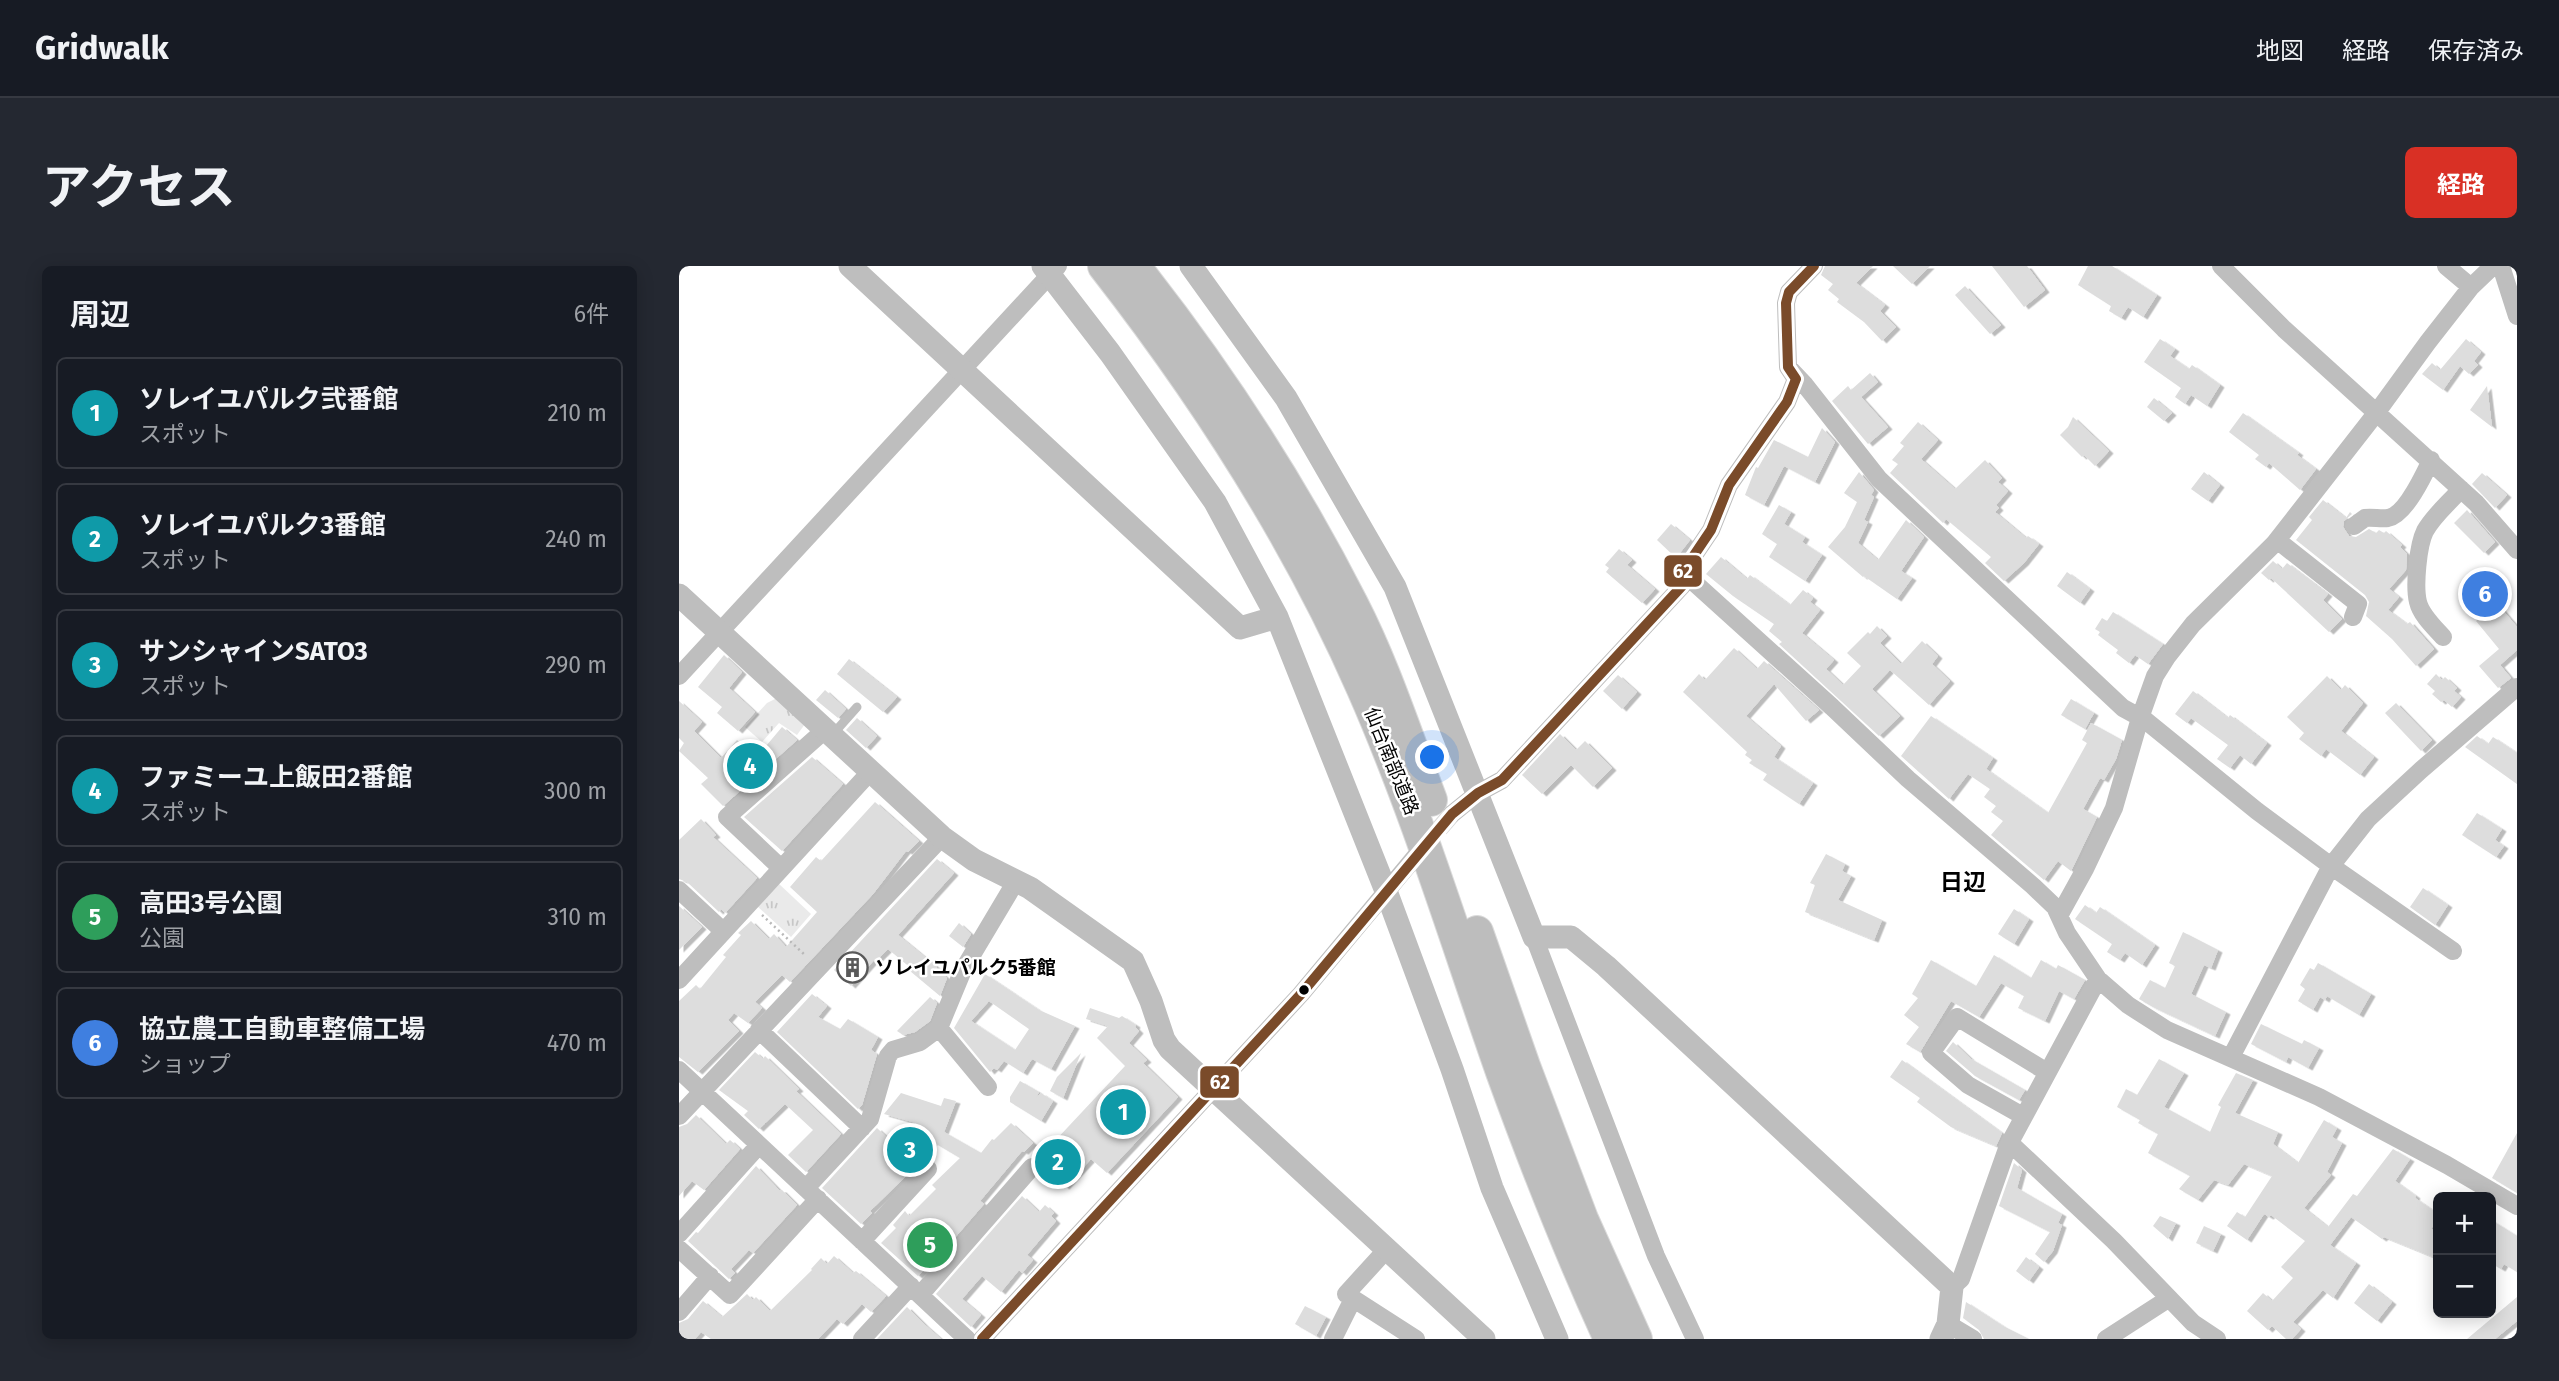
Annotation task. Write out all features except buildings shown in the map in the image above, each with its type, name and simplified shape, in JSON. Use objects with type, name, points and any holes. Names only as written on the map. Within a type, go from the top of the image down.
[{"type":"highway","name":"仙台南部道路","points":[[1104,266],[1160,337],[1256,482],[1297,551],[1358,678],[1418,825],[1503,1073],[1542,1177],[1610,1339]]},
{"type":"highway","name":"仙台南部道路","points":[[1134,266],[1218,378],[1314,534],[1353,606],[1386,681],[1432,804],[1524,1066],[1582,1219],[1636,1339]]},
{"type":"street","points":[[850,266],[1240,628],[1277,617]]},
{"type":"street","points":[[1191,266],[1286,398],[1395,587],[1478,793],[1656,1256],[1695,1339]]},
{"type":"street","points":[[1814,266],[1790,292],[1786,303],[1788,367],[1796,379],[1787,402],[1729,485],[1711,530],[1682,573],[1908,779],[2055,907],[2098,979],[2128,1005],[2167,1030],[2330,1103],[2517,1206]]},
{"type":"street","points":[[2221,266],[2284,329],[2431,460],[2517,550]]},
{"type":"street","points":[[2446,266],[2471,287]]},
{"type":"street","points":[[2059,916],[2114,808],[2140,718],[2155,676],[2167,657],[2193,624],[2277,540],[2471,287],[2493,267],[2517,316]]},
{"type":"street","points":[[679,676],[962,369],[1050,269],[1215,502],[1277,617],[1386,891],[1452,1069],[1492,1188],[1557,1339]]},
{"type":"street","points":[[1788,367],[1879,480],[2123,708],[2140,718],[2331,866],[2452,951]]},
{"type":"street","points":[[2354,527],[2365,518],[2387,518],[2397,514],[2416,489],[2431,460]]},
{"type":"street","points":[[2443,637],[2418,603],[2416,585],[2424,533],[2433,519],[2461,489]]},
{"type":"street","points":[[2397,514],[2424,533]]},
{"type":"street","points":[[2277,540],[2358,604],[2353,617]]},
{"type":"street","points":[[1452,814],[1478,793],[1502,780],[1668,603],[1687,576]]},
{"type":"street","points":[[679,595],[941,837],[974,860],[1016,881],[1133,961],[1170,1049],[1484,1339]]},
{"type":"street","points":[[2231,1057],[2331,866],[2368,819],[2517,687]]},
{"type":"street","points":[[781,868],[727,817],[829,732]]},
{"type":"street","points":[[679,980],[871,771]]},
{"type":"street","points":[[679,1116],[941,837]]},
{"type":"street","points":[[982,1339],[1301,994],[1415,857]]},
{"type":"street","points":[[679,1249],[730,1295],[870,1119],[888,1056],[893,1050],[920,1042],[939,1028],[963,970],[1016,881]]},
{"type":"street","points":[[679,890],[723,931]]},
{"type":"street","points":[[1534,937],[1571,937],[1606,966],[1952,1287]]},
{"type":"street","points":[[1973,1339],[1945,1332],[1952,1287],[1961,1279],[2010,1143],[2098,979]]},
{"type":"street","points":[[2024,1116],[1968,1086],[1931,1053],[1957,1017],[2047,1072]]},
{"type":"street","points":[[939,1028],[988,1087]]},
{"type":"street","points":[[759,1030],[862,1128]]},
{"type":"street","points":[[679,1070],[967,1339]]},
{"type":"street","points":[[2010,1143],[2114,1241],[2193,1323],[2217,1339]]},
{"type":"street","points":[[679,1234],[759,1145]]},
{"type":"street","points":[[862,1339],[915,1291],[1032,1167]]},
{"type":"street","points":[[862,1241],[928,1169]]},
{"type":"street","points":[[1387,1249],[1346,1294],[1416,1339]]},
{"type":"street","points":[[679,1312],[710,1276]]},
{"type":"street","points":[[1333,1339],[1353,1299]]},
{"type":"street","points":[[2106,1339],[2168,1299]]},
{"type":"lane","points":[[829,732],[857,707]]},
{"type":"path","points":[[749,904],[818,968]]},
{"type":"green space","points":[[777,698],[805,724],[797,735],[779,723],[762,742],[745,727],[767,703]]},
{"type":"green space","points":[[777,882],[811,914],[791,937],[757,906]]},
{"type":"green space","points":[[927,1227],[947,1247],[934,1261],[913,1243]]},
{"type":"tunnel","points":[[1422,849],[1452,814]]},
{"type":"transit line","name":"62","points":[[982,1339],[1301,994],[1452,814],[1478,793],[1502,780],[1682,586],[1687,576],[1682,573],[1711,530],[1729,485],[1787,402],[1796,379],[1788,367],[1786,303],[1789,292],[1814,266]]},
{"type":"place","name":"協立農工自動車整備工場","points":[[2485,594]]},
{"type":"place","name":"ファミーユ上飯田2番館","points":[[750,766]]},
{"type":"place","name":"ソレイユパルク5番館","points":[[852,967]]},
{"type":"place","name":"ソレイユパルク弐番館","points":[[1123,1112]]},
{"type":"place","name":"サンシャインSATO3","points":[[910,1150]]},
{"type":"place","name":"ソレイユパルク3番館","points":[[1058,1162]]},
{"type":"place","name":"高田3号公園","points":[[930,1245]]},
{"type":"district","name":"日辺","points":[[1963,882]]}]
